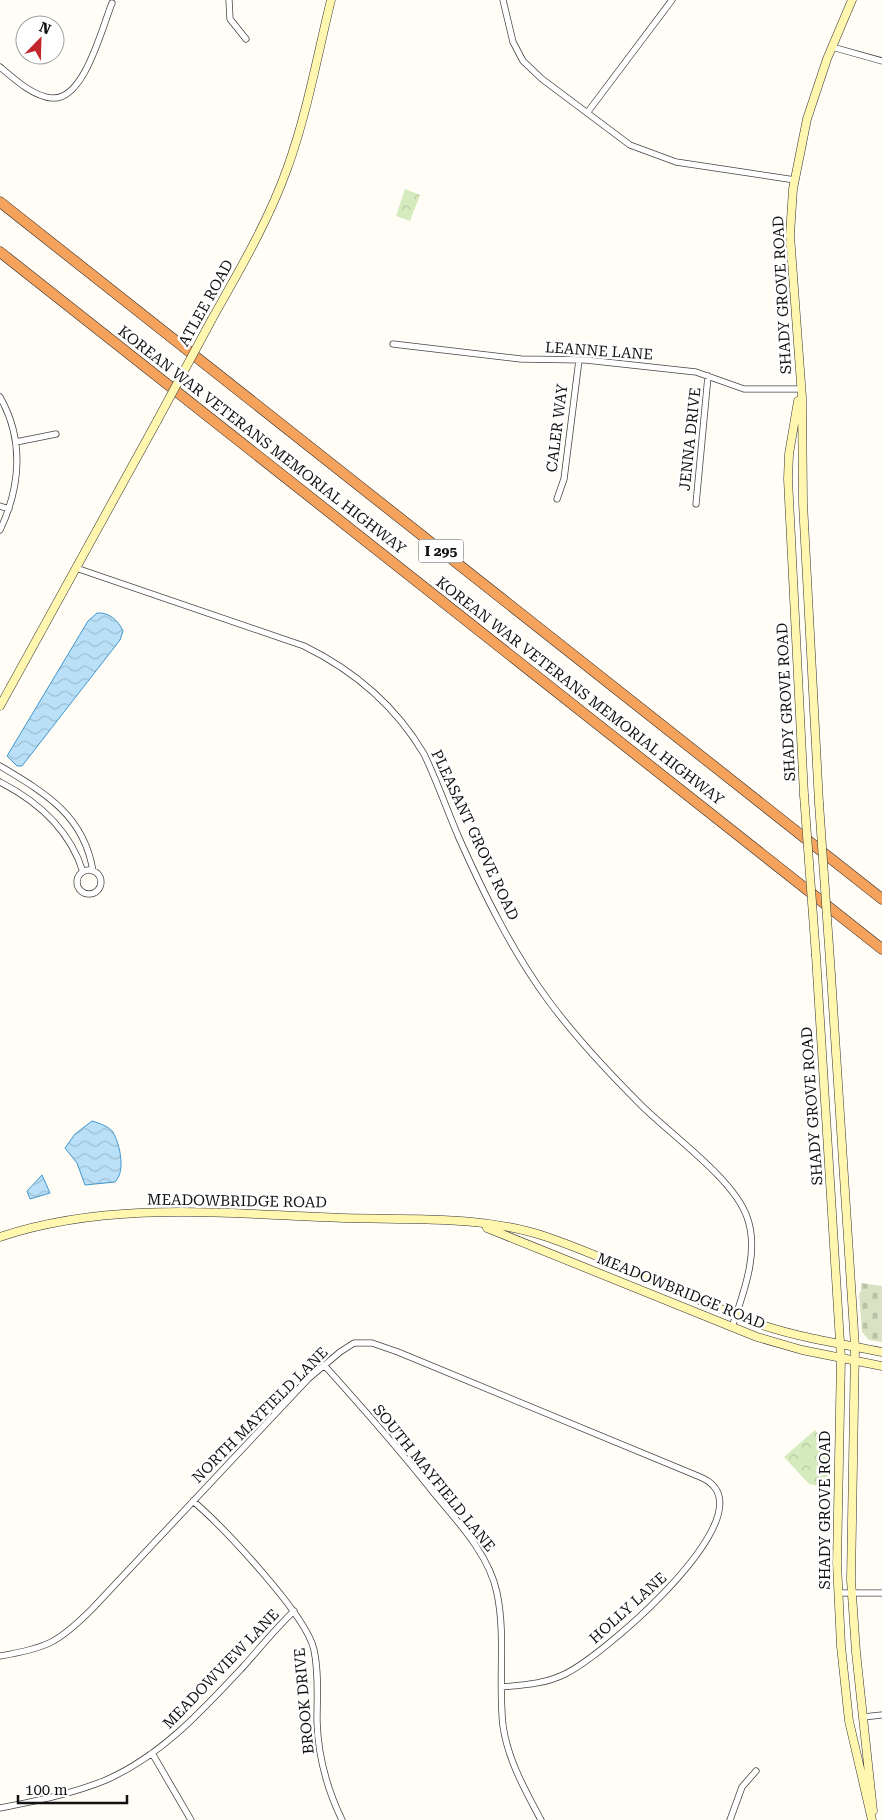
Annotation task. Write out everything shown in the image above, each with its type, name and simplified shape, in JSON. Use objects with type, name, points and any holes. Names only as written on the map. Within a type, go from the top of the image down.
[{"type":"highway","name":"KOREAN WAR VETERANS MEMORIAL HIGHWAY","points":[[0,202],[882,899]]},
{"type":"highway","name":"KOREAN WAR VETERANS MEMORIAL HIGHWAY","points":[[0,252],[882,949]]},
{"type":"main road","name":"ATLEE ROAD","points":[[0,706],[265,222],[287,169],[304,114],[332,0]]},
{"type":"main road","name":"SHADY GROVE ROAD","points":[[852,0],[832,47],[807,119],[795,180],[790,235],[804,448],[803,502],[819,803],[855,1347],[852,1593],[873,1820]]},
{"type":"main road","name":"SHADY GROVE ROAD","points":[[800,389],[789,454],[788,479],[804,795],[841,1358],[838,1593],[842,1665],[849,1721],[873,1820]]},
{"type":"main road","points":[[797,660],[812,660]]},
{"type":"main road","name":"MEADOWBRIDGE ROAD","points":[[0,1237],[65,1220],[127,1213],[431,1220],[476,1224],[546,1237],[736,1315],[792,1334],[882,1352]]},
{"type":"main road","name":"MEADOWBRIDGE ROAD","points":[[476,1224],[776,1343],[882,1366]]},
{"type":"street","points":[[229,0],[230,19],[246,39]]},
{"type":"street","points":[[503,0],[513,42],[523,61],[542,79],[630,145],[659,157],[686,164],[795,180]]},
{"type":"street","points":[[587,114],[672,0]]},
{"type":"street","points":[[0,67],[43,97],[56,98],[68,94],[84,73],[112,4]]},
{"type":"street","points":[[832,47],[882,61]]},
{"type":"street","name":"LEANNE LANE","points":[[393,344],[521,359],[579,360],[696,372],[744,390],[800,389]]},
{"type":"street","name":"CALER WAY","points":[[557,499],[564,479],[579,360]]},
{"type":"street","name":"JENNA DRIVE","points":[[696,504],[708,376]]},
{"type":"street","points":[[0,397],[10,418],[16,442],[17,476],[10,509],[0,530]]},
{"type":"street","points":[[16,442],[56,434]]},
{"type":"street","points":[[0,506],[10,509]]},
{"type":"street","name":"PLEASANT GROVE ROAD","points":[[76,568],[304,646],[348,670],[389,706],[424,754],[477,877],[514,946],[548,1000],[597,1060],[642,1106],[731,1190],[743,1208],[751,1229],[752,1252],[732,1327]]},
{"type":"street","points":[[0,766],[39,789],[64,810],[79,830],[90,851],[93,871]]},
{"type":"street","points":[[0,782],[35,804],[59,826],[72,844],[83,872]]},
{"type":"street","points":[[93,871],[100,876],[101,884],[98,891],[91,894],[83,892],[78,886],[78,879],[83,872],[93,871]]},
{"type":"street","name":"NORTH MAYFIELD LANE","points":[[0,1656],[42,1648],[63,1636],[92,1609],[324,1365],[348,1346],[360,1342],[372,1343],[684,1470],[708,1481],[718,1491]]},
{"type":"street","name":"SOUTH MAYFIELD LANE","points":[[324,1365],[402,1454],[454,1518],[488,1566],[497,1593],[499,1607],[503,1726],[511,1760],[541,1820]]},
{"type":"street","name":"HOLLY LANE","points":[[502,1687],[544,1682],[566,1674],[592,1656],[663,1594],[683,1574],[706,1543],[717,1516],[720,1500],[718,1491]]},
{"type":"street","name":"BROOK DRIVE","points":[[193,1501],[223,1529],[305,1626],[314,1646],[320,1749],[328,1786],[342,1820]]},
{"type":"street","points":[[838,1593],[882,1593]]},
{"type":"street","name":"MEADOWVIEW LANE","points":[[0,1808],[51,1798],[94,1785],[129,1768],[152,1753],[192,1720],[294,1611]]},
{"type":"street","points":[[863,1716],[882,1715]]},
{"type":"street","points":[[152,1753],[191,1820]]},
{"type":"street","points":[[730,1820],[742,1788],[756,1771]]},
{"type":"green space","points":[[405,189],[420,195],[410,221],[396,216]]},
{"type":"green space","points":[[861,1283],[882,1286],[882,1342],[869,1340],[862,1332],[859,1293],[861,1292]]},
{"type":"green space","points":[[815,1430],[831,1451],[828,1488],[809,1484],[784,1457]]},
{"type":"water","points":[[97,613],[109,615],[119,623],[123,631],[120,640],[22,766],[17,766],[7,756],[88,621]]},
{"type":"water","points":[[92,1121],[109,1128],[116,1137],[121,1165],[115,1182],[85,1185],[77,1163],[65,1148],[75,1134]]},
{"type":"water","points":[[42,1175],[50,1193],[30,1199],[27,1191]]}]
